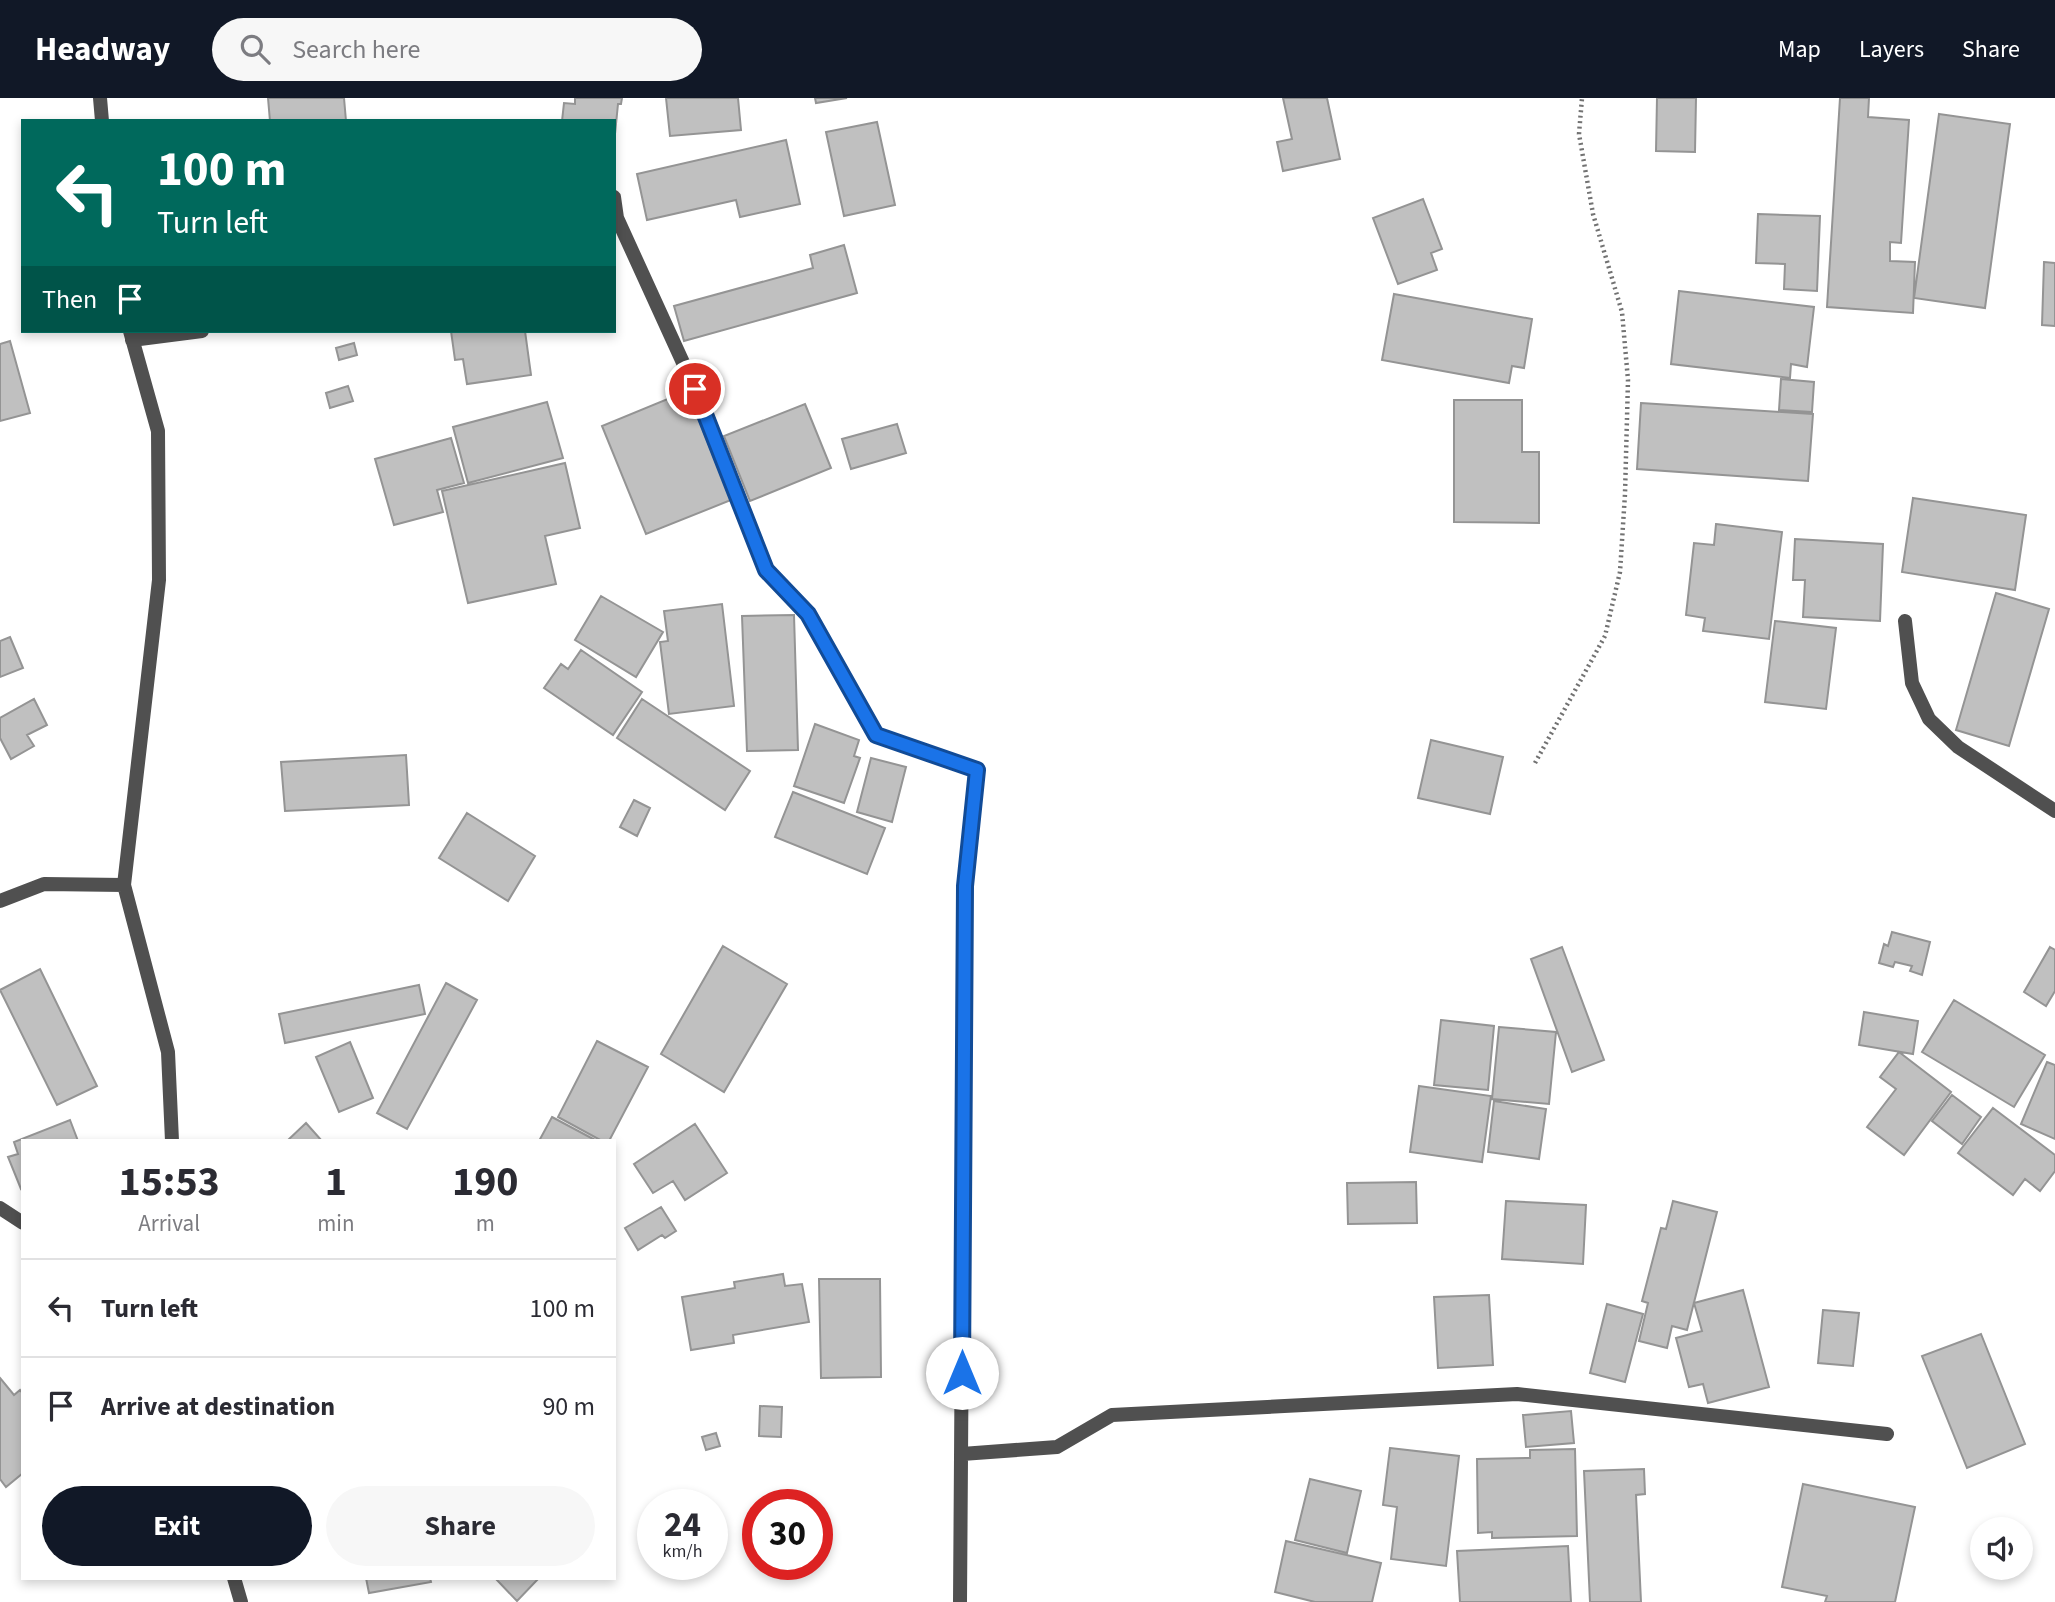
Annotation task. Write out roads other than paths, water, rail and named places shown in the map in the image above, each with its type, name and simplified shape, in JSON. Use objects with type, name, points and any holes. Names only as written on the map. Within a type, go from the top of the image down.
[{"type":"street","points":[[100,98],[102,119]]},
{"type":"street","points":[[616,211],[706,413],[766,570],[808,614],[876,735],[977,770],[965,886],[960,1602]]},
{"type":"street","points":[[166,333],[131,335],[158,430],[159,580],[124,885],[167,1052],[172,1139]]},
{"type":"street","points":[[1905,621],[1912,683],[1929,719],[1958,747],[2055,811]]},
{"type":"street","points":[[0,901],[44,884],[124,885]]},
{"type":"street","points":[[0,1208],[21,1222]]},
{"type":"street","points":[[962,1454],[1057,1447],[1112,1415],[1517,1394],[1887,1434]]},
{"type":"street","points":[[235,1580],[242,1602]]}]
